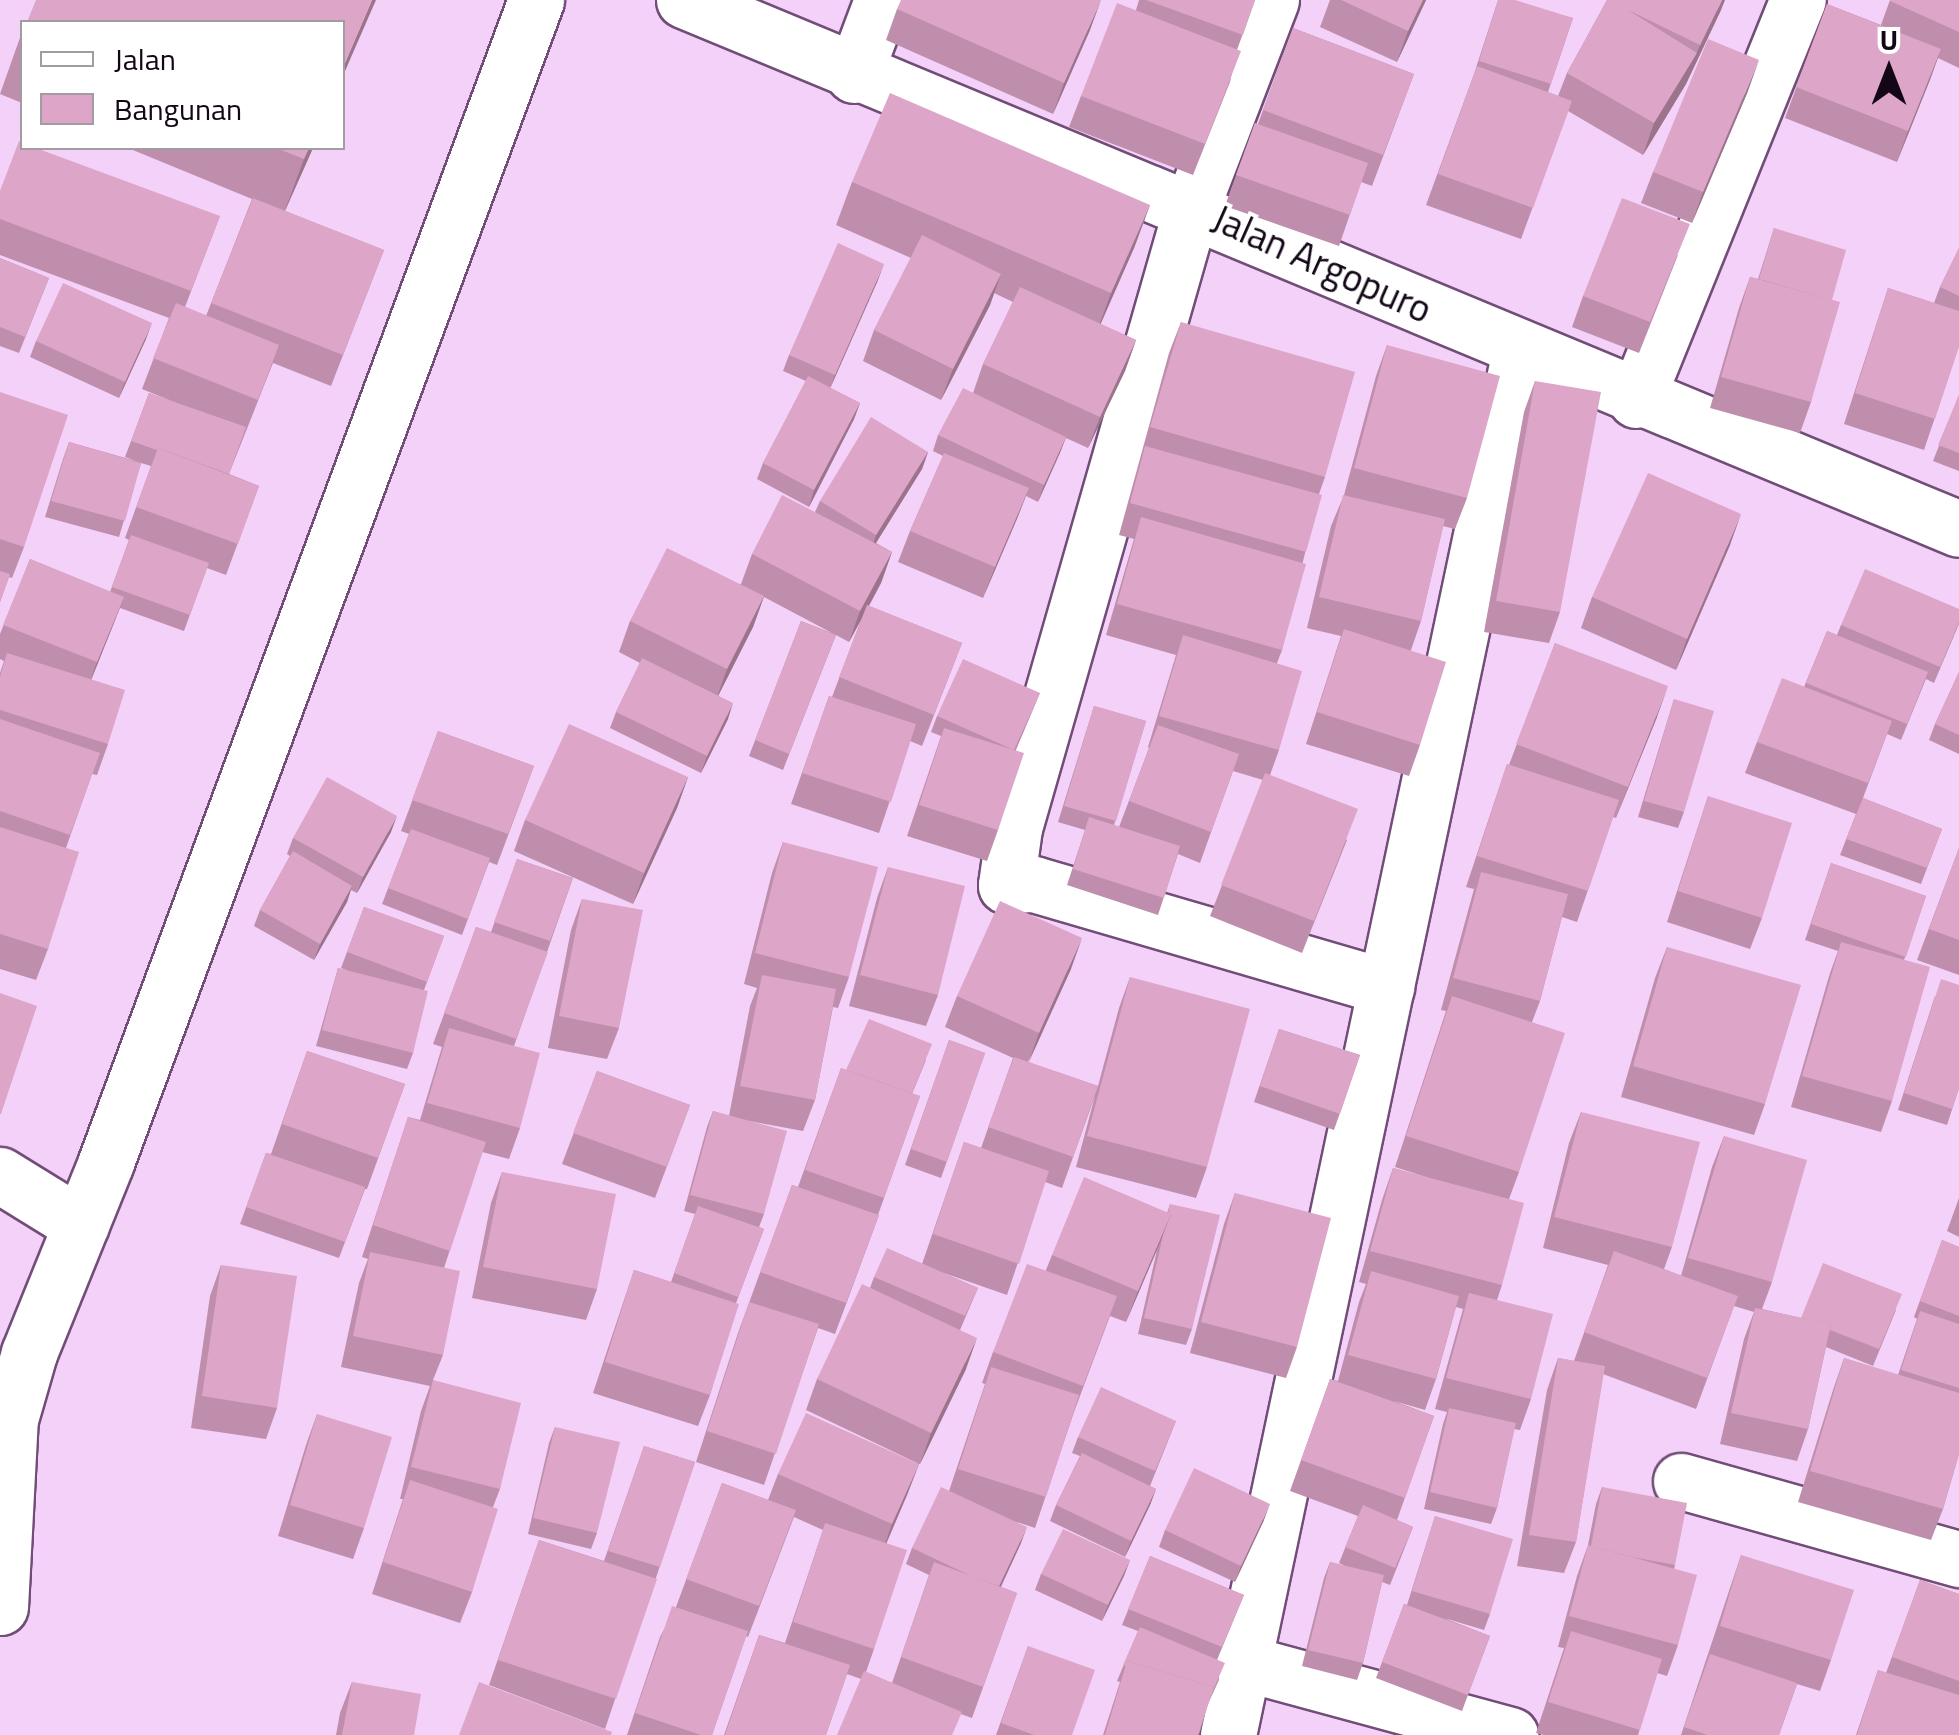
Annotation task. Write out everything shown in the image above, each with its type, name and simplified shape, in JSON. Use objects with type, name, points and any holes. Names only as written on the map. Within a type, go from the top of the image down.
[{"type":"street","points":[[0,1607],[10,1419],[536,0]]},
{"type":"street","name":"Jalan Argopuro","points":[[684,0],[854,75],[1192,206],[1520,351],[1959,530]]},
{"type":"street","points":[[854,75],[882,0]]},
{"type":"street","points":[[1271,0],[1192,206],[1014,828],[1006,886],[1034,884],[1386,987]]},
{"type":"street","points":[[1636,400],[1798,0]]},
{"type":"street","points":[[1228,1735],[1520,351]]},
{"type":"street","points":[[0,1175],[81,1225]]},
{"type":"street","points":[[1681,1481],[1959,1558]]},
{"type":"street","points":[[1245,1663],[1510,1735]]},
{"type":"building","points":[[36,0],[372,0],[345,63],[345,20],[28,20]]},
{"type":"building","points":[[901,0],[1101,0],[1064,83],[897,9]]},
{"type":"building","points":[[1146,0],[1255,0],[1243,35]]},
{"type":"building","points":[[1341,0],[1423,0],[1408,31]]},
{"type":"building","points":[[1498,0],[1515,0],[1573,18],[1551,84],[1479,61]]},
{"type":"building","points":[[1607,0],[1722,0],[1700,45],[1628,10],[1697,53],[1654,123],[1567,73]]},
{"type":"building","points":[[1959,0],[1959,32],[1890,1]]},
{"type":"building","points":[[1117,3],[1241,51],[1205,144],[1081,96]]},
{"type":"building","points":[[1827,4],[1941,49],[1908,131],[1796,87]]},
{"type":"building","points":[[1293,28],[1414,74],[1383,155],[1263,110]]},
{"type":"building","points":[[1708,39],[1759,60],[1703,192],[1653,172]]},
{"type":"building","points":[[1477,66],[1572,101],[1533,208],[1438,174]]},
{"type":"building","points":[[890,93],[1150,205],[1111,293],[852,182]]},
{"type":"building","points":[[1255,123],[1368,163],[1350,215],[1236,175]]},
{"type":"building","points":[[19,141],[20,150],[41,150],[220,216],[191,291],[0,219],[0,191]]},
{"type":"building","points":[[281,150],[308,150],[304,159]]},
{"type":"building","points":[[253,198],[384,250],[343,355],[211,303]]},
{"type":"building","points":[[1622,198],[1690,224],[1650,322],[1583,296]]},
{"type":"building","points":[[1774,228],[1846,250],[1832,300],[1759,279]]},
{"type":"building","points":[[922,235],[1001,274],[953,369],[874,330]]},
{"type":"building","points":[[838,243],[884,264],[835,375],[789,355]]},
{"type":"building","points":[[1959,248],[1959,296],[1940,287]]},
{"type":"building","points":[[0,258],[49,278],[25,337],[0,327]]},
{"type":"building","points":[[1750,277],[1840,302],[1811,402],[1721,377]]},
{"type":"building","points":[[63,283],[152,323],[125,382],[36,341]]},
{"type":"building","points":[[1020,287],[1136,340],[1100,417],[983,364]]},
{"type":"building","points":[[1888,288],[1959,311],[1959,346],[1935,419],[1855,393]]},
{"type":"building","points":[[176,303],[279,345],[258,400],[153,358]]},
{"type":"building","points":[[1181,322],[1355,372],[1325,477],[1150,427]]},
{"type":"building","points":[[1387,345],[1500,376],[1467,498],[1354,468]]},
{"type":"building","points":[[808,376],[860,403],[814,490],[763,463]]},
{"type":"building","points":[[1535,381],[1601,392],[1560,612],[1496,601]]},
{"type":"building","points":[[963,388],[1066,437],[1044,485],[938,435]]},
{"type":"building","points":[[0,392],[68,415],[24,547],[0,539]]},
{"type":"building","points":[[149,393],[246,427],[229,474],[131,441]]},
{"type":"building","points":[[1959,395],[1959,453],[1938,445]]},
{"type":"building","points":[[871,417],[928,452],[876,535],[820,501]]},
{"type":"building","points":[[69,442],[141,463],[125,521],[51,501]]},
{"type":"building","points":[[1145,446],[1322,495],[1306,552],[1130,503]]},
{"type":"building","points":[[158,448],[259,486],[238,544],[136,507]]},
{"type":"building","points":[[944,453],[1029,488],[995,567],[910,531]]},
{"type":"building","points":[[1648,473],[1741,514],[1687,639],[1592,597]]},
{"type":"building","points":[[782,495],[892,552],[860,611],[752,554]]},
{"type":"building","points":[[1343,495],[1445,519],[1421,621],[1319,597]]},
{"type":"building","points":[[1141,517],[1306,564],[1282,650],[1117,604]]},
{"type":"building","points":[[131,535],[209,563],[190,615],[112,587]]},
{"type":"building","points":[[667,548],[764,596],[727,669],[630,621]]},
{"type":"building","points":[[30,559],[124,597],[97,662],[3,625]]},
{"type":"building","points":[[1865,569],[1959,609],[1959,622],[1940,667],[1841,625]]},
{"type":"building","points":[[0,571],[10,574],[0,602]]},
{"type":"building","points":[[867,605],[962,643],[934,715],[839,677]]},
{"type":"building","points":[[801,621],[836,635],[789,754],[755,740]]},
{"type":"building","points":[[1344,629],[1446,662],[1420,745],[1317,712]]},
{"type":"building","points":[[1827,631],[1928,672],[1907,724],[1806,683]]},
{"type":"building","points":[[1183,635],[1302,671],[1279,750],[1159,716]]},
{"type":"building","points":[[1555,643],[1668,686],[1628,787],[1516,744]]},
{"type":"building","points":[[7,653],[125,690],[108,744],[0,710],[0,677]]},
{"type":"building","points":[[642,658],[733,703],[707,756],[616,712]]},
{"type":"building","points":[[963,659],[1040,693],[1014,750],[937,716]]},
{"type":"building","points":[[1959,672],[1959,735],[1935,724]]},
{"type":"building","points":[[1782,678],[1892,721],[1868,783],[1757,742]]},
{"type":"building","points":[[829,696],[916,724],[891,802],[802,773]]},
{"type":"building","points":[[1674,699],[1714,711],[1684,812],[1644,801]]},
{"type":"building","points":[[1094,706],[1146,721],[1116,821],[1064,806]]},
{"type":"building","points":[[0,719],[100,753],[70,835],[0,811]]},
{"type":"building","points":[[569,724],[688,777],[644,873],[525,820]]},
{"type":"building","points":[[1158,725],[1239,754],[1211,832],[1129,801]]},
{"type":"building","points":[[944,728],[1024,753],[998,830],[919,805]]},
{"type":"building","points":[[438,731],[534,766],[508,834],[412,800]]},
{"type":"building","points":[[1507,764],[1619,800],[1588,891],[1477,856]]},
{"type":"building","points":[[1265,773],[1358,809],[1314,921],[1221,885]]},
{"type":"building","points":[[327,777],[397,816],[363,877],[293,838]]},
{"type":"building","points":[[1708,796],[1792,823],[1762,918],[1678,891]]},
{"type":"building","points":[[1863,798],[1942,829],[1927,868],[1846,839]]},
{"type":"building","points":[[1089,817],[1180,846],[1164,898],[1073,869]]},
{"type":"building","points":[[0,827],[79,852],[48,949],[0,934]]},
{"type":"building","points":[[411,829],[490,858],[468,919],[388,888]]},
{"type":"building","points":[[783,842],[878,867],[849,977],[755,953]]},
{"type":"building","points":[[1959,848],[1959,940],[1929,929]]},
{"type":"building","points":[[293,851],[352,886],[320,944],[260,910]]},
{"type":"building","points":[[517,859],[573,878],[550,941],[494,922]]},
{"type":"building","points":[[1831,863],[1926,896],[1906,957],[1811,924]]},
{"type":"building","points":[[888,867],[965,886],[938,995],[860,975]]},
{"type":"building","points":[[1481,872],[1568,894],[1540,1001],[1453,978]]},
{"type":"building","points":[[582,899],[643,910],[619,1028],[559,1016]]},
{"type":"building","points":[[1000,901],[1082,938],[1039,1033],[957,996]]},
{"type":"building","points":[[364,907],[444,936],[427,982],[347,952]]},
{"type":"building","points":[[476,927],[548,952],[516,1039],[444,1013]]},
{"type":"building","points":[[1841,942],[1930,967],[1892,1101],[1802,1076]]},
{"type":"building","points":[[1667,947],[1801,985],[1765,1104],[1633,1066]]},
{"type":"building","points":[[338,968],[428,991],[413,1053],[322,1030]]},
{"type":"building","points":[[762,975],[836,989],[815,1100],[740,1086]]},
{"type":"building","points":[[1130,977],[1250,1009],[1207,1167],[1087,1136]]},
{"type":"building","points":[[1941,979],[1959,985],[1959,1088],[1952,1109],[1904,1093]]},
{"type":"building","points":[[0,993],[37,1006],[1,1114],[0,1114]]},
{"type":"building","points":[[1452,996],[1565,1033],[1519,1172],[1406,1136]]},
{"type":"building","points":[[869,1019],[932,1044],[912,1093],[846,1070]]},
{"type":"building","points":[[449,1028],[540,1053],[520,1128],[427,1103]]},
{"type":"building","points":[[1279,1029],[1360,1055],[1340,1114],[1260,1086]]},
{"type":"building","points":[[949,1040],[985,1053],[947,1162],[911,1149]]},
{"type":"building","points":[[307,1051],[405,1084],[378,1158],[282,1124]]},
{"type":"building","points":[[1014,1057],[1098,1086],[1073,1157],[988,1127]]},
{"type":"building","points":[[841,1068],[920,1096],[884,1198],[805,1170]]},
{"type":"building","points":[[597,1071],[690,1105],[667,1167],[573,1133]]},
{"type":"building","points":[[713,1111],[787,1131],[764,1214],[690,1195]]},
{"type":"building","points":[[1581,1112],[1700,1142],[1672,1247],[1554,1217]]},
{"type":"building","points":[[408,1117],[486,1142],[450,1251],[373,1225]]},
{"type":"building","points":[[1724,1136],[1807,1160],[1772,1282],[1688,1258]]},
{"type":"building","points":[[964,1142],[1049,1171],[1019,1264],[933,1234]]},
{"type":"building","points":[[266,1153],[365,1187],[345,1242],[246,1207]]},
{"type":"building","points":[[1393,1168],[1524,1203],[1502,1285],[1370,1251]]},
{"type":"building","points":[[502,1172],[616,1194],[597,1289],[483,1267]]},
{"type":"building","points":[[1084,1177],[1171,1214],[1138,1291],[1052,1255]]},
{"type":"building","points":[[792,1185],[879,1215],[846,1303],[760,1272]]},
{"type":"building","points":[[1235,1193],[1331,1218],[1297,1347],[1201,1322]]},
{"type":"building","points":[[1170,1204],[1220,1215],[1192,1329],[1144,1318],[1171,1214]]},
{"type":"building","points":[[698,1206],[764,1229],[738,1297],[674,1273]]},
{"type":"building","points":[[1942,1240],[1959,1247],[1959,1316],[1920,1301]]},
{"type":"building","points":[[887,1248],[978,1288],[965,1316],[874,1277]]},
{"type":"building","points":[[1614,1251],[1738,1296],[1707,1378],[1584,1332]]},
{"type":"building","points":[[370,1252],[460,1271],[443,1355],[353,1336]]},
{"type":"building","points":[[1823,1263],[1902,1294],[1879,1349],[1830,1330],[1831,1324],[1801,1318]]},
{"type":"building","points":[[1027,1264],[1117,1296],[1083,1386],[993,1352]]},
{"type":"building","points":[[221,1265],[297,1276],[277,1408],[202,1396]]},
{"type":"building","points":[[634,1270],[739,1304],[710,1395],[605,1362]]},
{"type":"building","points":[[1371,1271],[1459,1296],[1436,1379],[1348,1355]]},
{"type":"building","points":[[862,1284],[977,1338],[931,1433],[817,1379]]},
{"type":"building","points":[[1469,1293],[1553,1314],[1531,1399],[1446,1378]]},
{"type":"building","points":[[749,1302],[819,1324],[776,1454],[707,1431]]},
{"type":"building","points":[[1755,1308],[1831,1324],[1808,1429],[1731,1413]]},
{"type":"building","points":[[1920,1311],[1959,1324],[1959,1388],[1901,1370]]},
{"type":"building","points":[[1558,1358],[1605,1366],[1576,1542],[1529,1535]]},
{"type":"building","points":[[1844,1358],[1959,1393],[1959,1454],[1943,1509],[1810,1471]]},
{"type":"building","points":[[991,1367],[1079,1395],[1046,1497],[958,1469]]},
{"type":"building","points":[[1330,1379],[1434,1416],[1405,1498],[1301,1460]]},
{"type":"building","points":[[433,1380],[521,1403],[500,1489],[411,1467]]},
{"type":"building","points":[[1101,1387],[1176,1421],[1155,1471],[1078,1437]]},
{"type":"building","points":[[1449,1408],[1516,1423],[1497,1508],[1430,1492]]},
{"type":"building","points":[[806,1413],[919,1464],[892,1524],[778,1474]]},
{"type":"building","points":[[317,1414],[392,1437],[364,1528],[290,1505]]},
{"type":"building","points":[[555,1427],[620,1442],[597,1533],[533,1518]]},
{"type":"building","points":[[644,1446],[695,1462],[660,1567],[608,1551]]},
{"type":"building","points":[[1082,1453],[1156,1489],[1131,1541],[1056,1505]]},
{"type":"building","points":[[1194,1468],[1270,1504],[1241,1566],[1165,1530]]},
{"type":"building","points":[[410,1480],[498,1509],[472,1592],[383,1562]]},
{"type":"building","points":[[722,1483],[796,1510],[759,1606],[686,1579]]},
{"type":"building","points":[[941,1487],[1027,1527],[999,1586],[912,1548]]},
{"type":"building","points":[[1602,1487],[1687,1503],[1675,1565],[1591,1546]]},
{"type":"building","points":[[1363,1505],[1413,1527],[1395,1568],[1345,1547]]},
{"type":"building","points":[[1435,1516],[1513,1539],[1490,1614],[1412,1591]]},
{"type":"building","points":[[825,1523],[907,1550],[874,1649],[793,1622]]},
{"type":"building","points":[[1063,1529],[1130,1560],[1108,1605],[1041,1574]]},
{"type":"building","points":[[539,1540],[657,1579],[616,1699],[498,1660]]},
{"type":"building","points":[[1588,1545],[1697,1575],[1678,1645],[1569,1616]]},
{"type":"building","points":[[1741,1555],[1854,1590],[1831,1660],[1720,1626]]},
{"type":"building","points":[[1150,1556],[1244,1595],[1222,1647],[1128,1609]]},
{"type":"building","points":[[934,1562],[1017,1593],[983,1687],[901,1657]]},
{"type":"building","points":[[1330,1562],[1384,1575],[1363,1663],[1308,1650]]},
{"type":"building","points":[[1920,1580],[1959,1594],[1959,1681],[1892,1657]]},
{"type":"building","points":[[1404,1604],[1490,1636],[1468,1695],[1382,1662]]},
{"type":"building","points":[[672,1606],[748,1631],[712,1735],[701,1735],[635,1713]]},
{"type":"building","points":[[1140,1627],[1225,1663],[1211,1695],[1214,1687],[1127,1661],[1123,1665]]},
{"type":"building","points":[[1571,1631],[1662,1659],[1640,1730],[1548,1702]]},
{"type":"building","points":[[759,1635],[850,1665],[826,1735],[725,1735]]},
{"type":"building","points":[[1028,1646],[1095,1670],[1072,1735],[1034,1735],[1001,1723]]},
{"type":"building","points":[[1710,1654],[1797,1683],[1779,1735],[1707,1735],[1684,1727]]},
{"type":"building","points":[[1127,1661],[1214,1687],[1198,1735],[1105,1735]]},
{"type":"building","points":[[1878,1670],[1959,1695],[1959,1735],[1857,1735]]},
{"type":"building","points":[[864,1671],[962,1712],[952,1735],[837,1735]]},
{"type":"building","points":[[352,1682],[421,1694],[414,1735],[342,1735]]},
{"type":"building","points":[[479,1682],[612,1732],[611,1735],[459,1735]]}]
